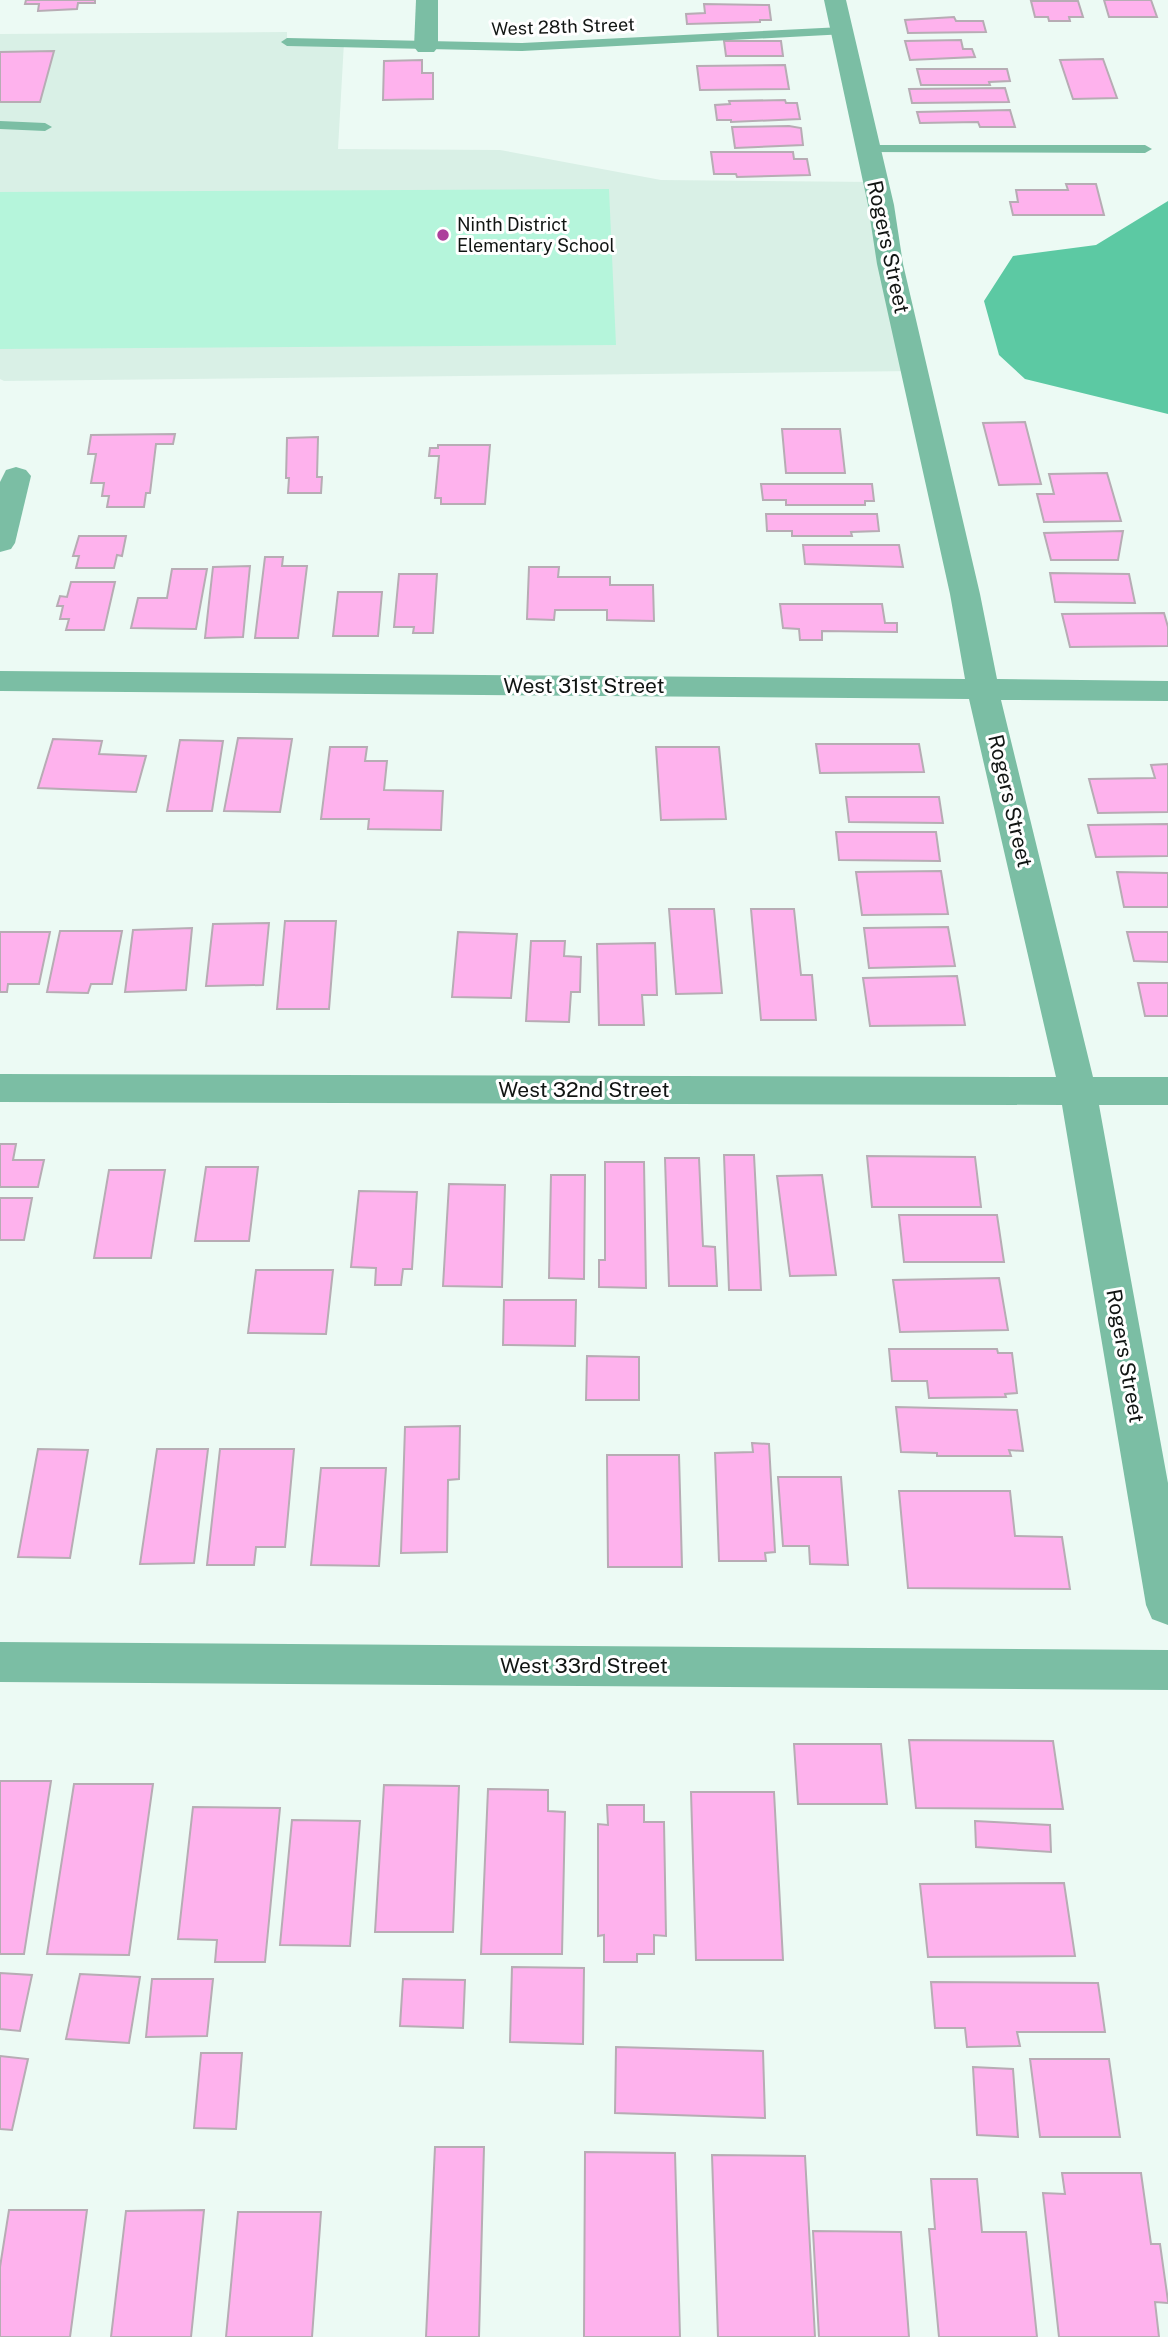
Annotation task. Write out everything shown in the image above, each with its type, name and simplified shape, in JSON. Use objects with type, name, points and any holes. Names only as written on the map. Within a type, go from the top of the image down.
[{"type":"street","points":[[426,47],[427,0]]},
{"type":"street","name":"Rogers Street","points":[[838,16],[881,205],[890,264],[965,594],[983,690],[1078,1091],[1168,1605]]},
{"type":"street","points":[[0,543],[16,476]]},
{"type":"street","name":"West 31st Street","points":[[0,681],[1168,691]]},
{"type":"street","name":"West 32nd Street","points":[[0,1088],[1168,1091]]},
{"type":"street","name":"West 33rd Street","points":[[0,1662],[1168,1670]]},
{"type":"lane","name":"West 28th Street","points":[[287,42],[522,47],[838,16]]},
{"type":"lane","points":[[0,125],[45,127]]},
{"type":"lane","points":[[867,149],[1145,149]]},
{"type":"shaded area","name":"Ninth District Elementary School","points":[[287,32],[287,42],[344,42],[338,149],[500,150],[661,180],[874,182],[915,371],[0,379],[0,34]]},
{"type":"green space","points":[[609,189],[616,345],[0,349],[0,192]]},
{"type":"green space","points":[[1168,201],[1168,414],[1025,379],[999,355],[984,301],[1013,256],[1096,245]]},
{"type":"building","points":[[26,0],[95,0],[95,3],[78,3],[77,9],[38,11],[39,4],[25,4]]},
{"type":"building","points":[[1104,0],[1151,0],[1157,17],[1109,17]]},
{"type":"building","points":[[1031,1],[1078,1],[1083,17],[1069,17],[1070,21],[1049,21],[1048,17],[1035,17]]},
{"type":"building","points":[[704,4],[769,5],[771,20],[687,24],[686,14],[705,13]]},
{"type":"building","points":[[954,17],[956,21],[983,21],[986,32],[908,33],[905,20]]},
{"type":"building","points":[[961,40],[963,49],[972,49],[975,57],[910,60],[905,41]]},
{"type":"building","points":[[724,41],[781,41],[783,56],[726,56]]},
{"type":"building","points":[[54,51],[40,102],[0,102],[0,52]]},
{"type":"building","points":[[1103,59],[1117,98],[1073,99],[1060,60]]},
{"type":"building","points":[[422,60],[422,73],[433,73],[433,99],[383,100],[384,61]]},
{"type":"building","points":[[785,65],[789,89],[700,90],[697,66]]},
{"type":"building","points":[[917,69],[1007,69],[1010,81],[989,82],[990,85],[921,85]]},
{"type":"building","points":[[1005,88],[1009,102],[912,103],[909,89]]},
{"type":"building","points":[[785,100],[786,103],[797,103],[800,119],[731,122],[717,120],[715,105],[730,104],[729,101]]},
{"type":"building","points":[[1010,110],[1015,127],[980,127],[978,122],[920,123],[917,112]]},
{"type":"building","points":[[732,127],[801,128],[803,145],[735,148]]},
{"type":"building","points":[[711,152],[793,152],[794,159],[807,159],[810,175],[737,177],[736,174],[714,174]]},
{"type":"building","points":[[1066,184],[1096,184],[1104,215],[1013,215],[1010,202],[1018,202],[1016,190],[1068,190]]},
{"type":"building","points":[[1025,422],[1041,484],[999,485],[983,423]]},
{"type":"building","points":[[782,429],[840,429],[845,473],[786,473]]},
{"type":"building","points":[[175,434],[173,444],[156,444],[150,493],[146,493],[144,507],[107,507],[109,496],[102,496],[104,483],[91,483],[96,454],[88,454],[91,435]]},
{"type":"building","points":[[318,437],[317,477],[322,477],[321,493],[288,493],[287,438]]},
{"type":"building","points":[[438,445],[490,445],[485,504],[441,504],[441,498],[435,498],[439,456],[429,456],[430,448],[438,448]]},
{"type":"building","points":[[1107,473],[1121,521],[1044,522],[1037,494],[1054,494],[1049,474]]},
{"type":"building","points":[[761,484],[872,484],[874,501],[865,501],[865,505],[786,505],[786,500],[763,500]]},
{"type":"building","points":[[766,514],[877,514],[879,531],[851,532],[852,536],[792,536],[792,531],[767,531]]},
{"type":"building","points":[[1123,531],[1118,560],[1051,560],[1044,533]]},
{"type":"building","points":[[79,536],[126,536],[122,556],[117,555],[114,568],[76,568],[79,556],[73,556]]},
{"type":"building","points":[[803,545],[899,545],[903,567],[805,564]]},
{"type":"building","points":[[265,557],[283,557],[282,566],[307,566],[298,638],[255,638]]},
{"type":"building","points":[[250,566],[243,637],[205,638],[213,567]]},
{"type":"building","points":[[529,567],[559,567],[558,577],[610,577],[610,585],[653,585],[654,621],[607,620],[607,610],[555,610],[554,620],[527,619]]},
{"type":"building","points":[[172,569],[207,569],[196,629],[131,628],[138,598],[167,598]]},
{"type":"building","points":[[1050,573],[1129,574],[1135,603],[1055,602]]},
{"type":"building","points":[[399,574],[437,574],[433,633],[413,633],[414,627],[394,627]]},
{"type":"building","points":[[71,582],[115,582],[104,630],[66,630],[69,619],[60,619],[63,606],[57,606],[60,596],[67,597]]},
{"type":"building","points":[[338,592],[382,592],[378,636],[333,636]]},
{"type":"building","points":[[780,604],[882,604],[885,623],[897,623],[897,632],[822,631],[822,640],[800,640],[799,629],[783,628]]},
{"type":"building","points":[[1164,613],[1168,627],[1168,646],[1070,647],[1062,614]]},
{"type":"building","points":[[238,738],[292,739],[280,812],[224,811]]},
{"type":"building","points":[[53,739],[102,741],[99,754],[146,756],[136,792],[38,788]]},
{"type":"building","points":[[180,740],[223,741],[212,811],[167,811]]},
{"type":"building","points":[[816,744],[919,744],[924,772],[820,773]]},
{"type":"building","points":[[330,747],[367,747],[365,761],[387,761],[384,790],[443,791],[441,830],[368,829],[369,819],[321,819]]},
{"type":"building","points":[[656,747],[719,747],[726,819],[661,820]]},
{"type":"building","points":[[1168,764],[1168,812],[1098,813],[1089,779],[1155,778],[1151,765]]},
{"type":"building","points":[[846,797],[939,797],[943,823],[849,822]]},
{"type":"building","points":[[1168,824],[1168,856],[1096,857],[1088,825]]},
{"type":"building","points":[[836,832],[936,832],[940,861],[839,860]]},
{"type":"building","points":[[941,871],[948,914],[862,915],[856,872]]},
{"type":"building","points":[[1117,872],[1168,873],[1168,907],[1124,907]]},
{"type":"building","points":[[669,909],[714,909],[722,993],[676,994]]},
{"type":"building","points":[[751,909],[794,909],[801,975],[812,975],[816,1020],[761,1020]]},
{"type":"building","points":[[285,921],[336,921],[329,1009],[277,1009]]},
{"type":"building","points":[[269,923],[263,985],[206,986],[213,924]]},
{"type":"building","points":[[948,927],[955,966],[869,968],[864,928]]},
{"type":"building","points":[[192,928],[186,990],[125,992],[133,930]]},
{"type":"building","points":[[60,931],[122,931],[112,984],[91,984],[88,993],[47,992]]},
{"type":"building","points":[[0,932],[50,932],[39,984],[8,984],[7,992],[0,992]]},
{"type":"building","points":[[458,932],[517,934],[511,998],[452,997]]},
{"type":"building","points":[[1127,932],[1168,932],[1168,962],[1134,961]]},
{"type":"building","points":[[531,941],[565,941],[564,956],[581,957],[580,992],[571,992],[569,1022],[526,1021]]},
{"type":"building","points":[[655,943],[657,995],[642,995],[644,1025],[599,1025],[597,944]]},
{"type":"building","points":[[957,976],[965,1025],[870,1026],[863,978]]},
{"type":"building","points":[[1138,983],[1168,983],[1168,1016],[1145,1016]]},
{"type":"building","points":[[0,1144],[16,1144],[13,1160],[44,1160],[38,1187],[0,1187]]},
{"type":"building","points":[[724,1155],[754,1155],[761,1290],[729,1290]]},
{"type":"building","points":[[867,1156],[975,1157],[981,1207],[872,1207]]},
{"type":"building","points":[[665,1158],[699,1158],[703,1246],[715,1247],[717,1286],[669,1286]]},
{"type":"building","points":[[605,1162],[644,1162],[646,1288],[599,1287],[599,1260],[605,1260]]},
{"type":"building","points":[[206,1167],[258,1167],[249,1241],[195,1241]]},
{"type":"building","points":[[109,1170],[165,1170],[151,1258],[94,1258]]},
{"type":"building","points":[[551,1175],[585,1175],[584,1279],[549,1278]]},
{"type":"building","points":[[822,1175],[836,1275],[790,1276],[777,1176]]},
{"type":"building","points":[[449,1184],[505,1185],[502,1287],[443,1286]]},
{"type":"building","points":[[359,1191],[417,1192],[412,1269],[403,1269],[401,1285],[375,1285],[376,1268],[351,1267]]},
{"type":"building","points":[[0,1198],[32,1198],[24,1240],[0,1240]]},
{"type":"building","points":[[899,1215],[997,1215],[1004,1262],[904,1262]]},
{"type":"building","points":[[256,1270],[333,1270],[326,1334],[248,1333]]},
{"type":"building","points":[[999,1278],[1008,1330],[900,1332],[893,1280]]},
{"type":"building","points":[[504,1300],[576,1300],[575,1346],[503,1345]]},
{"type":"building","points":[[889,1349],[997,1349],[998,1353],[1012,1353],[1017,1393],[1005,1394],[1006,1397],[929,1398],[927,1381],[892,1381]]},
{"type":"building","points":[[587,1356],[639,1357],[639,1400],[586,1400]]},
{"type":"building","points":[[896,1407],[1017,1410],[1023,1451],[1009,1450],[1011,1456],[937,1456],[937,1453],[901,1452]]},
{"type":"building","points":[[460,1426],[459,1479],[448,1480],[447,1552],[401,1553],[405,1427]]},
{"type":"building","points":[[752,1443],[769,1444],[775,1552],[765,1553],[766,1561],[719,1561],[715,1453],[753,1452]]},
{"type":"building","points":[[38,1449],[88,1450],[70,1558],[18,1557]]},
{"type":"building","points":[[157,1449],[208,1449],[194,1563],[140,1564]]},
{"type":"building","points":[[220,1449],[294,1449],[285,1547],[256,1547],[254,1565],[207,1565]]},
{"type":"building","points":[[607,1455],[679,1455],[682,1567],[608,1567]]},
{"type":"building","points":[[321,1468],[386,1468],[379,1566],[311,1565]]},
{"type":"building","points":[[778,1477],[841,1477],[848,1565],[810,1564],[809,1546],[783,1546]]},
{"type":"building","points":[[899,1491],[1010,1491],[1015,1536],[1062,1537],[1070,1589],[908,1588]]},
{"type":"building","points":[[909,1740],[1053,1741],[1063,1809],[916,1808]]},
{"type":"building","points":[[794,1744],[881,1744],[887,1804],[798,1804]]},
{"type":"building","points":[[0,1781],[51,1781],[24,1954],[0,1954]]},
{"type":"building","points":[[74,1784],[153,1784],[129,1955],[47,1954]]},
{"type":"building","points":[[384,1785],[459,1786],[453,1932],[375,1932]]},
{"type":"building","points":[[488,1789],[548,1790],[548,1811],[565,1812],[562,1954],[481,1954]]},
{"type":"building","points":[[691,1792],[774,1792],[783,1960],[696,1960]]},
{"type":"building","points":[[607,1805],[644,1805],[644,1822],[664,1822],[666,1936],[654,1935],[654,1954],[637,1954],[637,1962],[604,1962],[604,1935],[598,1936],[598,1824],[608,1825]]},
{"type":"building","points":[[193,1807],[280,1808],[265,1962],[215,1962],[217,1940],[178,1939]]},
{"type":"building","points":[[292,1820],[360,1821],[350,1946],[280,1945]]},
{"type":"building","points":[[975,1821],[1050,1825],[1051,1852],[976,1847]]},
{"type":"building","points":[[1064,1883],[1075,1956],[928,1957],[920,1884]]},
{"type":"building","points":[[512,1967],[584,1968],[583,2044],[510,2042]]},
{"type":"building","points":[[0,1973],[32,1975],[20,2031],[0,2029]]},
{"type":"building","points":[[80,1974],[140,1977],[129,2043],[66,2039]]},
{"type":"building","points":[[152,1979],[213,1979],[207,2036],[146,2037]]},
{"type":"building","points":[[403,1979],[465,1980],[463,2028],[400,2026]]},
{"type":"building","points":[[931,1982],[1098,1983],[1105,2032],[1017,2032],[1020,2046],[967,2047],[965,2028],[935,2028]]},
{"type":"building","points":[[616,2047],[763,2051],[765,2118],[615,2113]]},
{"type":"building","points":[[201,2053],[242,2053],[236,2129],[194,2128]]},
{"type":"building","points":[[0,2056],[28,2059],[12,2130],[0,2129]]},
{"type":"building","points":[[1030,2059],[1109,2059],[1120,2137],[1040,2137]]},
{"type":"building","points":[[973,2067],[1013,2069],[1018,2137],[977,2135]]},
{"type":"building","points":[[435,2147],[484,2147],[479,2337],[426,2337]]},
{"type":"building","points":[[585,2152],[675,2153],[680,2337],[584,2337]]},
{"type":"building","points":[[712,2155],[805,2156],[815,2337],[718,2337]]},
{"type":"building","points":[[1062,2173],[1141,2173],[1151,2244],[1160,2244],[1168,2301],[1155,2302],[1159,2337],[1059,2337],[1043,2193],[1065,2194]]},
{"type":"building","points":[[931,2179],[977,2179],[982,2232],[1026,2232],[1037,2337],[939,2337],[929,2229],[935,2229]]},
{"type":"building","points":[[9,2210],[87,2210],[70,2337],[0,2337],[0,2267]]},
{"type":"building","points":[[204,2210],[191,2337],[111,2337],[126,2211]]},
{"type":"building","points":[[238,2212],[321,2212],[312,2337],[226,2337]]},
{"type":"building","points":[[813,2231],[901,2232],[909,2337],[819,2337]]},
{"type":"place","name":"Ninth District Elementary School","points":[[443,235]]}]
